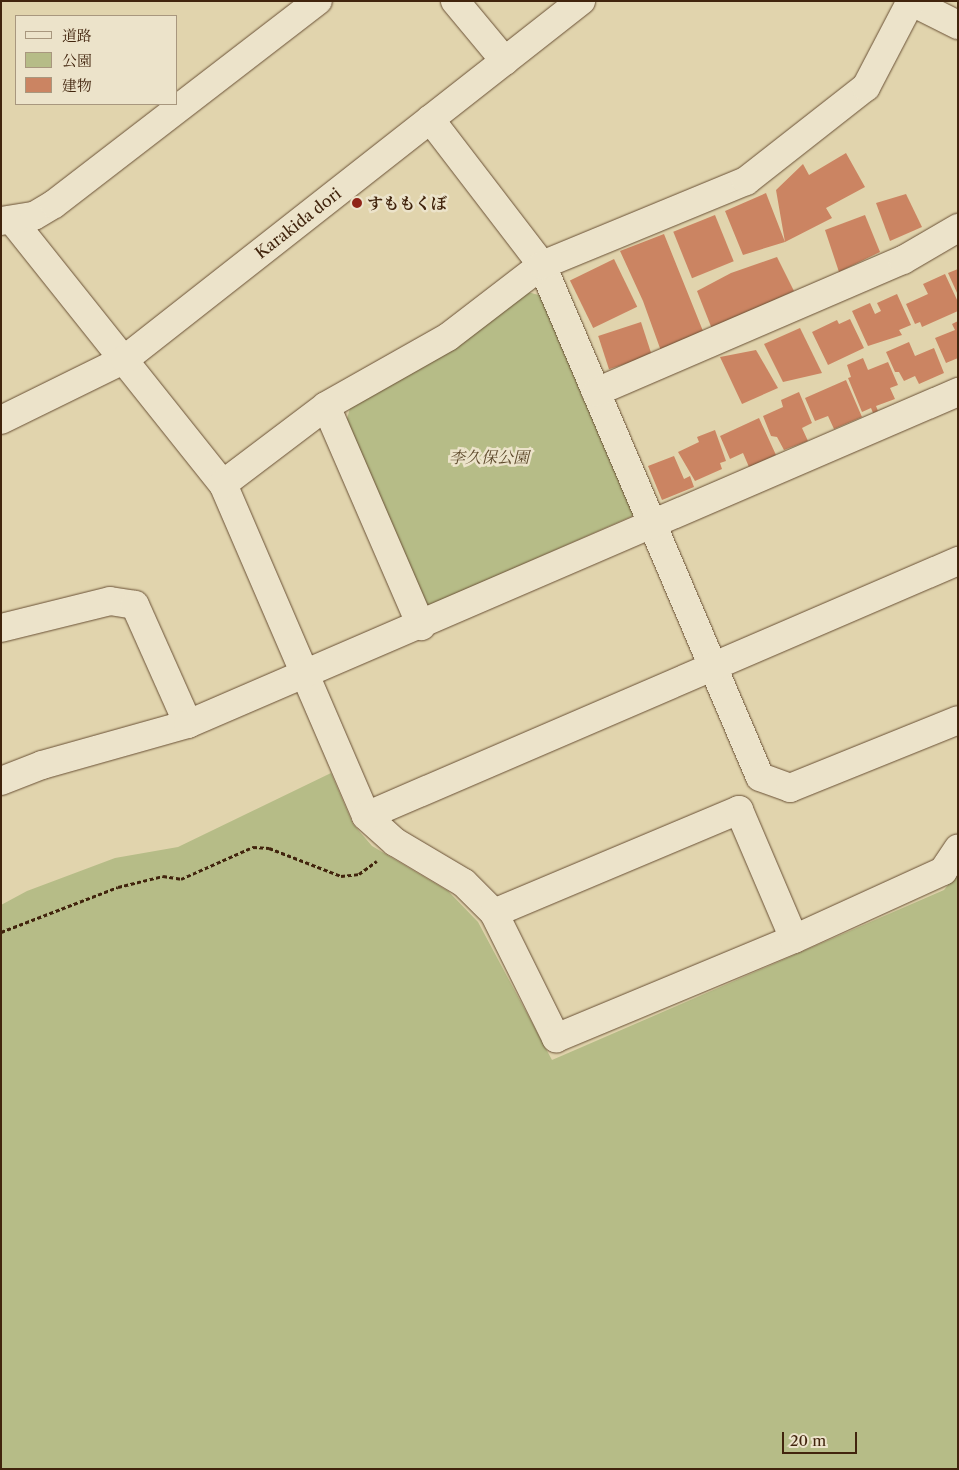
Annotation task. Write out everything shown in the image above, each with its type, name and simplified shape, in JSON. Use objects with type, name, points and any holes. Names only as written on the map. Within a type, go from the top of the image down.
[{"type":"street","points":[[7,221],[34,216],[54,204],[318,1]]},
{"type":"street","points":[[455,1],[505,61]]},
{"type":"street","name":"Karakida dori","points":[[1,420],[125,359],[581,1]]},
{"type":"street","points":[[223,484],[326,406],[448,337],[542,264],[746,181],[866,87],[911,2],[958,25]]},
{"type":"street","points":[[430,119],[542,264],[712,668],[760,777],[790,788],[958,720]]},
{"type":"street","points":[[7,221],[125,359],[223,484],[366,816],[395,842],[464,882],[494,913],[556,1038],[794,939],[943,871],[958,849]]},
{"type":"street","points":[[596,392],[903,260],[958,228]]},
{"type":"street","points":[[1,781],[42,765],[188,724],[305,676],[958,392]]},
{"type":"street","points":[[326,406],[420,626]]},
{"type":"street","points":[[366,816],[958,561]]},
{"type":"street","points":[[1,628],[110,600],[135,605],[188,724]]},
{"type":"street","points":[[494,913],[739,810],[794,939]]},
{"type":"path","points":[[1,932],[118,886],[162,876],[181,879],[253,846],[269,848],[341,876],[358,874],[395,842]]},
{"type":"green space","name":"李久保公園","points":[[524,291],[546,297],[637,514],[426,607],[346,422],[351,405]]},
{"type":"green space","points":[[331,773],[353,824],[372,846],[448,891],[478,922],[552,1060],[944,890],[958,872],[958,1469],[1,1469],[1,905],[27,891],[115,858],[178,847]]},
{"type":"building","points":[[846,153],[865,187],[826,208],[832,218],[785,242],[776,190],[803,164],[809,175]]},
{"type":"building","points":[[766,193],[785,242],[743,255],[725,211]]},
{"type":"building","points":[[906,194],[922,227],[890,241],[876,203]]},
{"type":"building","points":[[715,215],[734,261],[692,278],[673,232]]},
{"type":"building","points":[[865,215],[880,252],[839,272],[825,230]]},
{"type":"building","points":[[664,234],[703,331],[661,351],[643,301],[620,251]]},
{"type":"building","points":[[777,257],[794,291],[712,329],[697,291],[731,273]]},
{"type":"building","points":[[614,259],[637,307],[593,328],[570,280]]},
{"type":"building","points":[[958,269],[958,295],[948,273]]},
{"type":"building","points":[[945,274],[958,302],[958,311],[922,327],[920,322],[915,324],[906,304],[928,294],[923,284]]},
{"type":"building","points":[[897,294],[911,325],[899,330],[902,335],[868,346],[852,311],[870,303],[875,314],[881,311],[877,303]]},
{"type":"building","points":[[850,319],[864,348],[828,365],[812,332],[837,320],[839,324]]},
{"type":"building","points":[[958,321],[958,358],[946,363],[935,338],[955,330],[952,324]]},
{"type":"building","points":[[641,322],[652,355],[609,369],[598,336]]},
{"type":"building","points":[[800,328],[822,373],[783,382],[764,344]]},
{"type":"building","points":[[909,342],[915,356],[934,348],[944,373],[919,384],[915,376],[904,381],[899,372],[895,372],[886,352]]},
{"type":"building","points":[[756,350],[778,388],[742,404],[720,357]]},
{"type":"building","points":[[863,358],[868,370],[888,362],[898,385],[890,388],[895,399],[876,406],[878,411],[873,413],[871,408],[862,412],[848,378],[851,377],[847,365]]},
{"type":"building","points":[[846,380],[862,417],[834,429],[828,416],[815,421],[805,398]]},
{"type":"building","points":[[799,392],[812,423],[802,428],[808,441],[784,450],[777,437],[771,436],[763,416],[783,407],[781,400]]},
{"type":"building","points":[[759,418],[776,455],[749,467],[743,453],[730,459],[720,436]]},
{"type":"building","points":[[715,430],[726,461],[720,463],[722,469],[695,481],[678,452],[699,442],[697,437]]},
{"type":"building","points":[[674,456],[684,479],[690,476],[694,487],[662,500],[648,466]]},
{"type":"place","name":"すももくぼ","points":[[357,203]]}]
